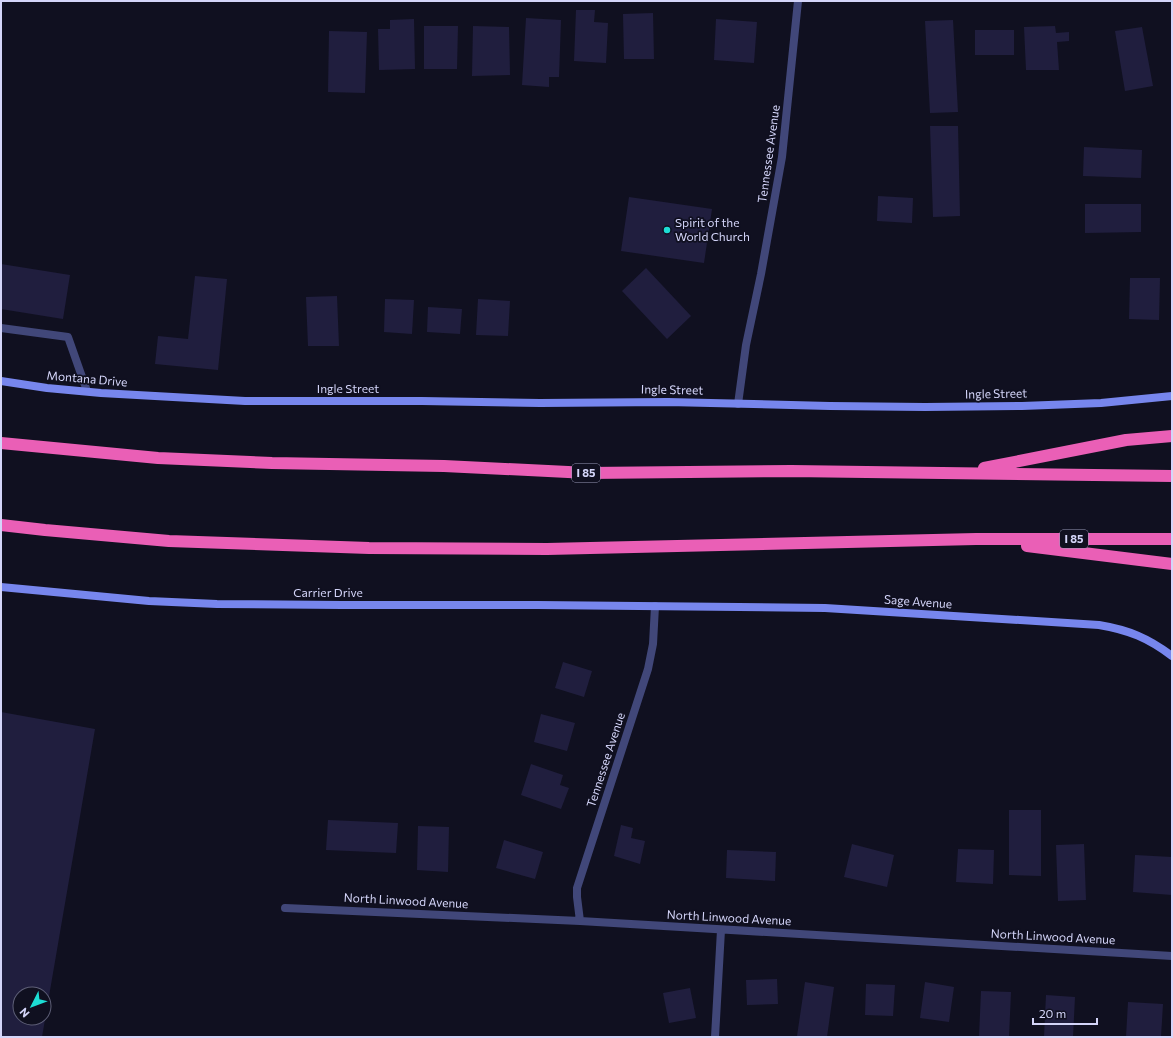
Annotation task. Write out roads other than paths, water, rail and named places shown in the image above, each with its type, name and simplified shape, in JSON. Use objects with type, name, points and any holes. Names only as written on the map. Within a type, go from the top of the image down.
[{"type":"highway","points":[[959,473],[1126,440],[1172,436]]},
{"type":"highway","name":"I 85","points":[[1,443],[165,458],[272,463],[444,466],[588,473],[791,471],[1172,476]]},
{"type":"highway","name":"I 85","points":[[1,525],[169,541],[369,548],[547,549],[976,539],[1172,539]]},
{"type":"highway","points":[[976,539],[1172,564]]},
{"type":"street","name":"Tennessee Avenue","points":[[738,404],[746,345],[761,274],[782,157],[798,1]]},
{"type":"street","points":[[1,328],[68,337],[87,391]]},
{"type":"street","name":"Montana Drive","points":[[1,381],[48,388],[171,396]]},
{"type":"street","name":"Ingle Street","points":[[171,396],[245,401],[540,403],[668,402],[925,407],[1022,406],[1101,403],[1172,396]]},
{"type":"street","name":"Carrier Drive","points":[[1,588],[150,601],[217,604],[538,604],[655,606]]},
{"type":"street","name":"Tennessee Avenue","points":[[580,921],[576,897],[577,888],[648,669],[653,644],[655,606]]},
{"type":"street","name":"Sage Avenue","points":[[655,606],[825,608],[1099,625],[1142,637],[1156,644],[1172,656]]},
{"type":"street","name":"North Linwood Avenue","points":[[285,908],[580,921],[1172,956]]},
{"type":"street","points":[[715,1037],[721,930]]},
{"type":"place","name":"Spirit of the World Church","points":[[667,230]]}]
